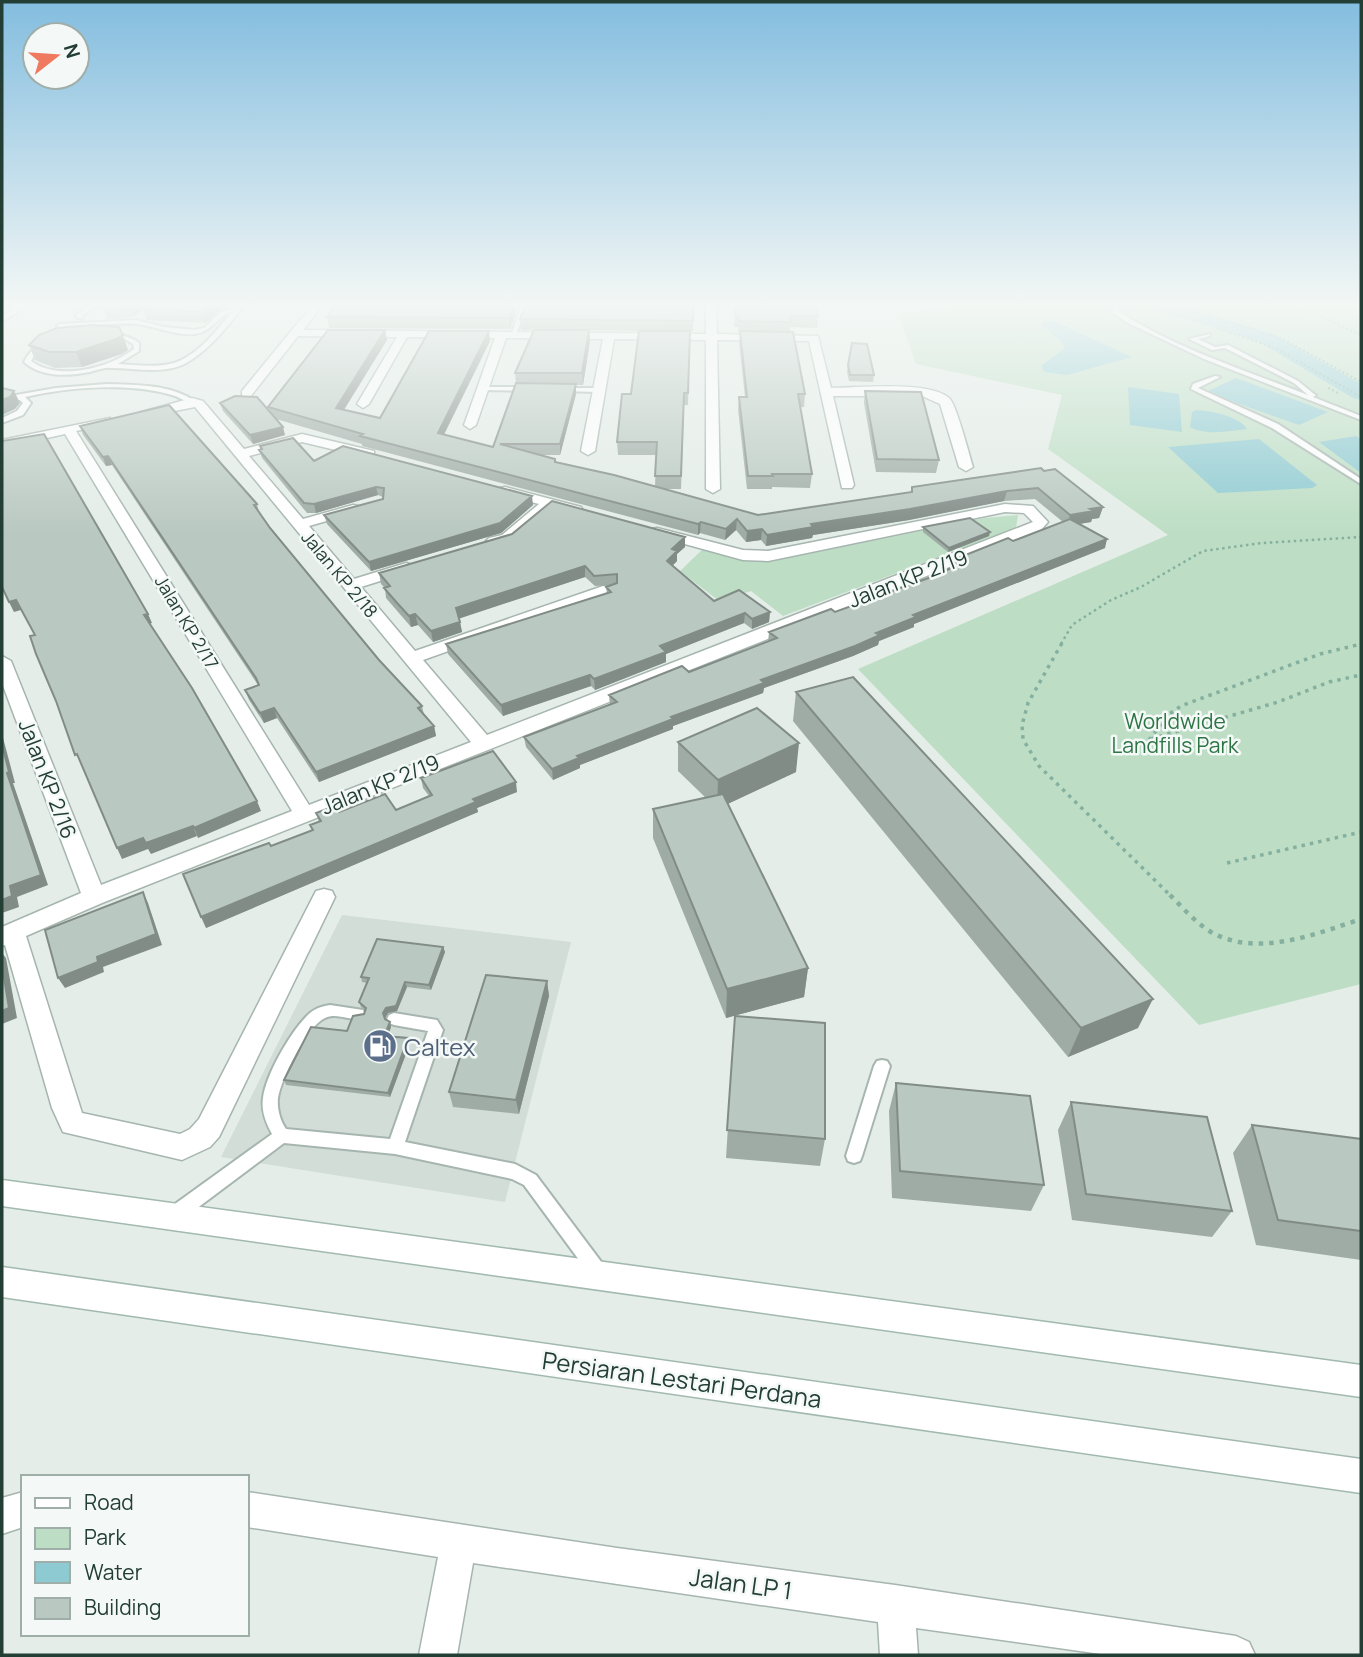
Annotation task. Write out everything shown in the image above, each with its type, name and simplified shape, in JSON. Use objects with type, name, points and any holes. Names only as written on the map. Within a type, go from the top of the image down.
[{"type":"street","points":[[246,394],[258,379]]},
{"type":"street","points":[[363,404],[377,379]]},
{"type":"street","points":[[470,425],[487,379]]},
{"type":"street","points":[[588,451],[601,379]]},
{"type":"street","points":[[712,379],[713,489]]},
{"type":"street","points":[[824,379],[846,485]]},
{"type":"street","points":[[827,392],[923,392],[937,396],[946,402],[965,467]]},
{"type":"street","points":[[2,444],[196,403]]},
{"type":"street","name":"Jalan KP 2/18","points":[[196,403],[483,743]]},
{"type":"street","name":"Jalan KP 2/17","points":[[69,430],[304,814]]},
{"type":"street","points":[[240,454],[302,438],[377,456]]},
{"type":"street","points":[[496,489],[585,512]]},
{"type":"street","points":[[480,546],[507,538],[549,503]]},
{"type":"street","points":[[298,525],[365,506]]},
{"type":"street","name":"Jalan KP 2/19","points":[[8,935],[94,897],[1035,528],[1041,522],[1028,509],[1006,508],[768,556],[743,555],[645,528]]},
{"type":"street","points":[[349,585],[415,565]]},
{"type":"street","points":[[411,658],[609,589]]},
{"type":"street","name":"Jalan KP 2/16","points":[[2,661],[94,897]]},
{"type":"street","points":[[8,935],[65,1108],[73,1123],[183,1147],[200,1138],[209,1128],[324,897]]},
{"type":"street","points":[[2,1193],[1361,1381]]},
{"type":"street","name":"Persiaran Lestari Perdana","points":[[2,1282],[1361,1476]]},
{"type":"street","name":"Jalan LP 1","points":[[248,1509],[458,1544],[895,1604],[1236,1655]]},
{"type":"street","points":[[2,1516],[21,1510]]},
{"type":"street","points":[[438,1655],[458,1544]]},
{"type":"street","points":[[895,1604],[899,1655]]},
{"type":"lane","points":[[1211,379],[1195,385],[1194,389],[1275,426],[1361,482]]},
{"type":"lane","points":[[1263,379],[1361,418]]},
{"type":"lane","points":[[1291,379],[1315,399]]},
{"type":"lane","points":[[2,396],[17,397],[76,386],[106,386],[169,393],[196,403]]},
{"type":"lane","points":[[483,389],[534,390]]},
{"type":"lane","points":[[547,390],[599,390]]},
{"type":"lane","points":[[2,421],[27,407],[26,401],[17,397]]},
{"type":"lane","points":[[282,1136],[275,1127],[271,1094],[300,1035],[312,1017],[321,1013],[333,1011],[358,1014]]},
{"type":"lane","points":[[394,1019],[432,1024],[436,1030],[395,1147]]},
{"type":"lane","points":[[854,1156],[882,1066]]},
{"type":"lane","points":[[173,1216],[282,1136],[395,1147],[515,1172],[530,1180],[600,1274]]},
{"type":"path","points":[[1361,537],[1262,543],[1203,551],[1141,587],[1111,600],[1072,625],[1028,704],[1021,726],[1028,751],[1048,777],[1189,914],[1214,934],[1235,941],[1286,940],[1361,919]]},
{"type":"path","points":[[1361,644],[1320,654],[1181,706],[1168,715],[1149,740],[1278,702],[1329,682],[1361,675]]},
{"type":"path","points":[[1227,863],[1299,849],[1361,832]]},
{"type":"shaded area","points":[[342,915],[571,942],[505,1202],[221,1157]]},
{"type":"green space","name":"Worldwide Landfills Park","points":[[988,379],[1361,379],[1361,984],[1199,1025],[858,669],[1168,535],[1048,449],[1062,395]]},
{"type":"green space","points":[[1018,515],[1016,528],[783,616],[751,591],[719,601],[680,571],[703,549],[740,559],[772,561],[985,518]]},
{"type":"water","points":[[1233,379],[1240,379],[1328,412],[1299,425],[1206,392]]},
{"type":"water","points":[[1128,387],[1179,394],[1182,432],[1130,425]]},
{"type":"water","points":[[1196,410],[1232,418],[1247,429],[1218,432],[1196,430],[1190,427],[1192,412]]},
{"type":"water","points":[[1356,436],[1361,439],[1361,473],[1319,442]]},
{"type":"water","points":[[1259,439],[1317,485],[1312,488],[1218,493],[1168,447]]},
{"type":"building","points":[[290,379],[354,379],[336,408],[380,418],[402,379],[465,379],[438,433],[493,447],[516,383],[576,384],[560,444],[500,444],[555,459],[555,462],[614,475],[758,515],[912,492],[912,487],[1041,468],[1044,471],[1055,469],[1103,507],[1070,515],[1038,488],[811,524],[813,527],[767,535],[762,529],[747,531],[737,519],[726,529],[701,522],[698,524],[360,436],[363,434],[268,407]]},
{"type":"building","points":[[633,379],[688,379],[688,393],[684,393],[681,476],[655,476],[657,442],[617,442],[622,394],[631,394]]},
{"type":"building","points":[[745,379],[802,379],[805,394],[798,394],[812,474],[748,476],[739,397],[747,397]]},
{"type":"building","points":[[2,388],[14,391],[10,397],[2,400]]},
{"type":"building","points":[[865,391],[921,392],[939,460],[877,459]]},
{"type":"building","points":[[235,396],[257,397],[283,427],[250,435],[220,403]]},
{"type":"building","points":[[169,405],[257,504],[254,505],[270,528],[379,660],[422,706],[418,708],[434,726],[316,772],[274,708],[260,713],[245,690],[259,685],[256,678],[108,456],[103,457],[80,426]]},
{"type":"building","points":[[44,434],[148,614],[144,615],[192,688],[257,801],[194,828],[193,826],[146,843],[143,838],[117,848],[77,754],[75,755],[36,654],[30,636],[35,635],[16,600],[9,602],[2,587],[2,441]]},
{"type":"building","points":[[293,438],[314,461],[343,446],[532,496],[500,523],[369,562],[324,515],[383,499],[384,488],[376,487],[314,504],[304,503],[259,450],[262,449],[260,446]]},
{"type":"building","points":[[552,501],[685,537],[672,549],[677,551],[667,561],[714,601],[739,590],[770,612],[752,619],[745,613],[660,646],[666,652],[594,679],[590,675],[501,705],[446,644],[611,592],[606,587],[617,583],[617,574],[594,576],[585,566],[456,608],[460,622],[431,631],[415,614],[409,616],[398,604],[384,588],[390,586],[379,573],[512,534]]},
{"type":"building","points":[[970,518],[990,532],[949,548],[923,527]]},
{"type":"building","points":[[1070,519],[1107,539],[913,615],[916,617],[876,633],[880,635],[855,646],[761,680],[764,683],[671,717],[673,719],[577,756],[579,758],[552,769],[524,737],[617,702],[609,695],[682,666],[689,672],[777,638],[769,632],[831,609],[835,612],[934,576],[960,564],[953,560],[1008,538],[1013,541]]},
{"type":"building","points":[[853,677],[1153,999],[1081,1028],[796,692]]},
{"type":"building","points":[[757,708],[799,743],[718,780],[678,742]]},
{"type":"building","points":[[2,745],[9,772],[7,773],[41,875],[10,886],[12,896],[2,900]]},
{"type":"building","points":[[493,751],[516,782],[473,799],[476,802],[201,917],[183,874],[313,830],[310,825],[321,821],[316,813],[335,806],[339,812],[385,794],[396,810],[432,795],[421,778]]},
{"type":"building","points":[[723,794],[808,968],[727,989],[653,809]]},
{"type":"building","points":[[143,892],[156,934],[97,957],[98,962],[58,978],[45,930]]},
{"type":"building","points":[[377,939],[443,947],[429,985],[405,982],[396,1006],[386,1008],[383,1013],[385,1019],[390,1022],[384,1036],[408,1038],[388,1093],[284,1080],[311,1027],[347,1031],[353,1016],[364,1014],[366,1008],[359,1002],[369,978],[361,977]]},
{"type":"building","points":[[2,966],[9,1008],[2,1011]]},
{"type":"building","points":[[486,975],[547,981],[516,1100],[449,1092]]},
{"type":"building","points":[[735,1016],[825,1023],[825,1139],[727,1130]]},
{"type":"building","points":[[896,1083],[1030,1096],[1044,1185],[900,1171]]},
{"type":"building","points":[[1071,1102],[1207,1117],[1232,1211],[1086,1194]]},
{"type":"building","points":[[1252,1125],[1361,1139],[1361,1231],[1278,1220]]},
{"type":"waterway","points":[[1337,379],[1361,393]]},
{"type":"place","name":"Caltex","points":[[380,1046]]}]
